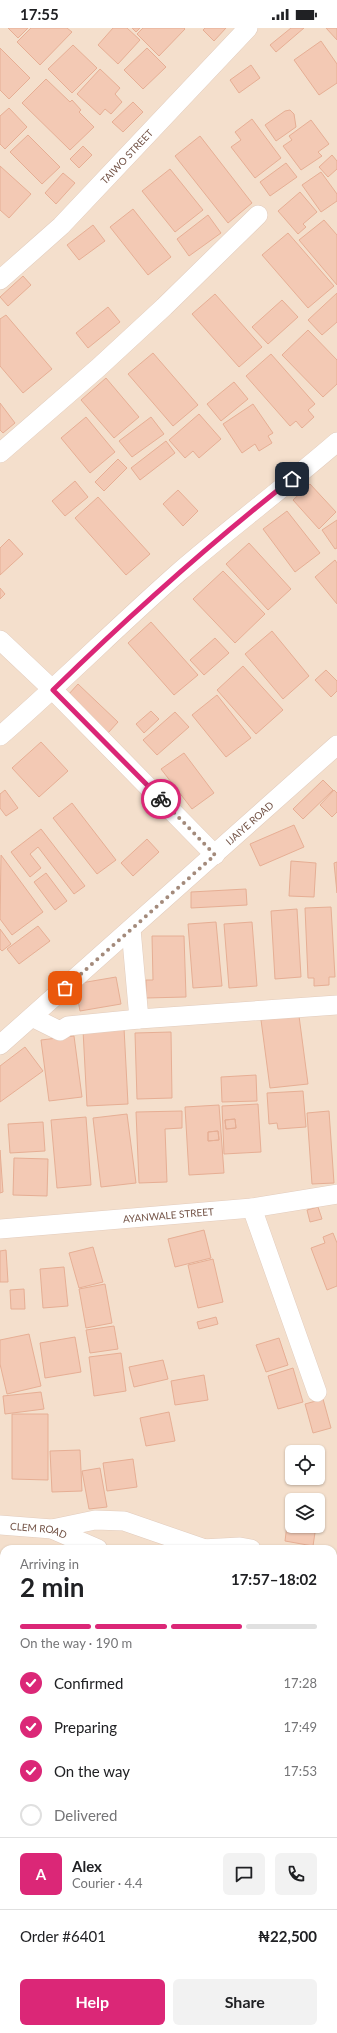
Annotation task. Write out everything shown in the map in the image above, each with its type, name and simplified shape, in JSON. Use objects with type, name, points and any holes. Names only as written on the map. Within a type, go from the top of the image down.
[{"type":"street","name":"TAIWO STREET","points":[[0,280],[61,226],[248,28]]},
{"type":"street","points":[[0,453],[110,358],[258,215]]},
{"type":"street","points":[[0,736],[53,690],[105,639],[178,573],[254,508],[337,442]]},
{"type":"street","points":[[0,640],[53,690],[215,855]]},
{"type":"street","name":"IJAIYE ROAD","points":[[0,1045],[337,745]]},
{"type":"street","points":[[131,929],[139,1019]]},
{"type":"street","points":[[32,1016],[60,1031],[68,1026],[139,1019],[337,1005]]},
{"type":"street","name":"AYANWALE STREET","points":[[0,1229],[252,1208],[337,1194]]},
{"type":"street","points":[[252,1208],[317,1392]]},
{"type":"street","points":[[52,1529],[95,1520],[124,1521],[193,1545]]},
{"type":"street","name":"CLEM ROAD","points":[[0,1525],[52,1529],[89,1545]]},
{"type":"shaded area","points":[[0,28],[337,28],[337,1545],[0,1545]]},
{"type":"building","points":[[8,28],[28,28],[18,38]]},
{"type":"building","points":[[31,28],[67,28],[72,32],[40,65],[17,42]]},
{"type":"building","points":[[113,28],[127,28],[140,40],[118,64],[98,45]]},
{"type":"building","points":[[132,28],[140,28],[136,32]]},
{"type":"building","points":[[143,28],[185,29],[159,56],[137,34]]},
{"type":"building","points":[[205,28],[226,28],[214,41],[203,30]]},
{"type":"building","points":[[291,28],[304,28],[276,52],[270,45]]},
{"type":"building","points":[[326,28],[337,28],[337,40]]},
{"type":"building","points":[[321,41],[337,64],[337,83],[319,95],[294,60]]},
{"type":"building","points":[[73,45],[97,68],[72,93],[48,69]]},
{"type":"building","points":[[0,48],[30,78],[9,99],[0,90]]},
{"type":"building","points":[[147,48],[166,67],[143,89],[124,70]]},
{"type":"building","points":[[251,65],[260,78],[239,93],[230,80]]},
{"type":"building","points":[[100,69],[120,88],[115,94],[122,102],[111,114],[105,109],[100,115],[77,94]]},
{"type":"building","points":[[46,79],[70,102],[72,100],[81,110],[79,112],[94,127],[70,150],[22,103]]},
{"type":"building","points":[[133,102],[143,112],[123,132],[112,122]]},
{"type":"building","points":[[9,108],[27,127],[5,149],[0,144],[0,116]]},
{"type":"building","points":[[290,110],[294,114],[296,127],[276,141],[265,125],[285,111]]},
{"type":"building","points":[[252,119],[281,158],[255,178],[231,147],[241,140],[235,132]]},
{"type":"building","points":[[311,120],[329,144],[318,152],[322,156],[301,170],[283,146],[292,140],[289,136]]},
{"type":"building","points":[[28,135],[60,167],[42,184],[10,152]]},
{"type":"building","points":[[200,136],[252,203],[228,223],[175,156]]},
{"type":"building","points":[[83,146],[92,155],[79,168],[70,159]]},
{"type":"building","points":[[332,155],[337,161],[337,169],[328,177],[319,167]]},
{"type":"building","points":[[286,163],[297,177],[270,196],[260,182]]},
{"type":"building","points":[[0,166],[31,194],[9,218],[0,210]]},
{"type":"building","points":[[170,169],[203,210],[175,232],[142,191]]},
{"type":"building","points":[[321,172],[337,194],[337,201],[321,212],[302,185]]},
{"type":"building","points":[[63,173],[75,183],[56,204],[45,193]]},
{"type":"building","points":[[300,192],[317,212],[303,224],[306,227],[298,234],[278,211]]},
{"type":"building","points":[[133,209],[171,257],[148,275],[110,227]]},
{"type":"building","points":[[208,215],[221,233],[189,256],[177,239]]},
{"type":"building","points":[[324,220],[337,235],[337,285],[299,240]]},
{"type":"building","points":[[93,225],[105,241],[79,260],[67,245]]},
{"type":"building","points":[[288,233],[334,286],[308,308],[262,255]]},
{"type":"building","points":[[23,276],[31,285],[8,306],[0,297]]},
{"type":"building","points":[[337,293],[337,322],[322,335],[308,320]]},
{"type":"building","points":[[215,294],[262,347],[239,367],[192,314]]},
{"type":"building","points":[[282,300],[298,317],[268,344],[252,327]]},
{"type":"building","points":[[108,307],[120,322],[88,348],[76,333]]},
{"type":"building","points":[[6,315],[52,369],[23,393],[0,366],[0,319]]},
{"type":"building","points":[[308,330],[337,360],[337,384],[323,397],[282,355]]},
{"type":"building","points":[[153,353],[198,405],[173,426],[128,374]]},
{"type":"building","points":[[271,354],[315,404],[308,410],[314,417],[302,428],[296,421],[290,426],[246,376]]},
{"type":"building","points":[[106,378],[139,417],[114,438],[81,400]]},
{"type":"building","points":[[234,382],[248,399],[221,421],[207,404]]},
{"type":"building","points":[[0,403],[15,423],[3,433],[0,430]]},
{"type":"building","points":[[253,404],[273,433],[268,436],[272,443],[259,451],[255,444],[242,453],[223,424]]},
{"type":"building","points":[[199,414],[221,439],[199,458],[193,451],[185,458],[169,440]]},
{"type":"building","points":[[86,417],[115,452],[90,473],[61,438]]},
{"type":"building","points":[[151,417],[164,434],[132,457],[119,441]]},
{"type":"building","points":[[166,441],[175,453],[140,480],[131,468]]},
{"type":"building","points":[[118,459],[127,468],[104,491],[95,482]]},
{"type":"building","points":[[75,481],[88,497],[65,516],[52,501]]},
{"type":"building","points":[[310,484],[336,512],[319,529],[293,500]]},
{"type":"building","points":[[178,490],[198,511],[183,526],[163,504]]},
{"type":"building","points":[[98,497],[150,554],[126,575],[75,518]]},
{"type":"building","points":[[287,511],[320,553],[295,572],[263,529]]},
{"type":"building","points":[[337,520],[337,548],[335,549],[322,530]]},
{"type":"building","points":[[9,539],[23,554],[0,575],[0,548]]},
{"type":"building","points":[[249,543],[291,589],[268,610],[226,564]]},
{"type":"building","points":[[335,560],[337,563],[337,604],[315,577]]},
{"type":"building","points":[[223,571],[265,614],[235,643],[193,599]]},
{"type":"building","points":[[0,588],[5,594],[0,599]]},
{"type":"building","points":[[151,622],[198,675],[174,695],[128,643]]},
{"type":"building","points":[[272,631],[309,676],[283,699],[245,654]]},
{"type":"building","points":[[215,638],[229,653],[204,675],[190,660]]},
{"type":"building","points":[[243,666],[283,710],[256,734],[217,690]]},
{"type":"building","points":[[326,670],[337,681],[337,691],[331,697],[315,680]]},
{"type":"building","points":[[78,684],[118,722],[108,733],[68,695]]},
{"type":"building","points":[[217,695],[251,738],[226,757],[192,715]]},
{"type":"building","points":[[151,711],[159,719],[144,733],[136,724]]},
{"type":"building","points":[[175,712],[189,727],[157,755],[143,740]]},
{"type":"building","points":[[41,742],[68,771],[39,797],[12,768]]},
{"type":"building","points":[[184,753],[214,793],[192,809],[161,769]]},
{"type":"building","points":[[323,780],[333,790],[303,819],[293,809]]},
{"type":"building","points":[[5,790],[18,808],[6,816],[0,808],[0,794]]},
{"type":"building","points":[[334,790],[337,793],[337,812],[332,817],[320,805]]},
{"type":"building","points":[[72,803],[116,860],[97,874],[53,818]]},
{"type":"building","points":[[294,825],[304,847],[260,866],[250,844]]},
{"type":"building","points":[[41,829],[85,886],[74,894],[38,847],[30,854],[41,868],[30,877],[11,852]]},
{"type":"building","points":[[147,839],[159,852],[133,876],[121,863]]},
{"type":"building","points":[[1,855],[43,912],[12,935],[0,919]]},
{"type":"building","points":[[291,861],[316,863],[314,897],[289,896]]},
{"type":"building","points":[[337,862],[337,893],[334,863]]},
{"type":"building","points":[[46,873],[67,901],[55,910],[34,882]]},
{"type":"building","points":[[246,889],[247,905],[191,908],[191,892]]},
{"type":"building","points":[[331,907],[335,977],[329,977],[329,985],[314,986],[314,978],[308,978],[305,908]]},
{"type":"building","points":[[297,909],[301,977],[275,979],[271,911]]},
{"type":"building","points":[[216,922],[222,986],[193,988],[188,924]]},
{"type":"building","points":[[252,922],[257,986],[229,988],[224,924]]},
{"type":"building","points":[[38,926],[50,941],[19,964],[7,949]]},
{"type":"building","points":[[0,929],[11,944],[2,951],[0,949]]},
{"type":"building","points":[[152,936],[184,936],[186,997],[146,998],[146,980],[153,980]]},
{"type":"building","points":[[116,977],[121,1004],[80,1011],[75,984]]},
{"type":"building","points":[[299,1016],[308,1084],[270,1088],[261,1020]]},
{"type":"building","points":[[124,1028],[128,1104],[87,1106],[83,1030]]},
{"type":"building","points":[[171,1032],[172,1098],[137,1099],[135,1033]]},
{"type":"building","points":[[74,1036],[82,1097],[49,1101],[41,1040]]},
{"type":"building","points":[[25,1047],[43,1071],[0,1102],[0,1066]]},
{"type":"building","points":[[256,1075],[257,1101],[222,1102],[221,1077]]},
{"type":"building","points":[[303,1091],[306,1127],[278,1129],[277,1123],[269,1124],[267,1093]]},
{"type":"building","points":[[258,1104],[261,1152],[224,1154],[222,1106]],"holes":[[[235,1119],[236,1128],[226,1129],[225,1120]]]},
{"type":"building","points":[[219,1105],[224,1173],[189,1175],[185,1107]],"holes":[[[218,1131],[219,1140],[208,1141],[208,1132]]]},
{"type":"building","points":[[182,1111],[182,1128],[165,1129],[167,1182],[139,1183],[136,1112]]},
{"type":"building","points":[[329,1111],[334,1183],[312,1184],[307,1113]]},
{"type":"building","points":[[127,1114],[136,1183],[101,1187],[93,1118]]},
{"type":"building","points":[[86,1117],[91,1185],[57,1188],[51,1120]]},
{"type":"building","points":[[235,1119],[236,1128],[226,1129],[225,1120]]},
{"type":"building","points":[[43,1122],[45,1151],[10,1153],[8,1124]]},
{"type":"building","points":[[218,1131],[219,1140],[208,1141],[208,1132]]},
{"type":"building","points":[[0,1150],[3,1192],[0,1193]]},
{"type":"building","points":[[14,1158],[48,1159],[47,1196],[13,1195]]},
{"type":"building","points":[[318,1207],[322,1219],[310,1222],[307,1210]]},
{"type":"building","points":[[204,1230],[211,1258],[175,1267],[168,1239]]},
{"type":"building","points":[[333,1233],[337,1243],[337,1286],[327,1290],[311,1248],[325,1243],[323,1237]]},
{"type":"building","points":[[93,1247],[103,1282],[79,1288],[69,1253]]},
{"type":"building","points":[[6,1250],[8,1282],[0,1282],[0,1251]]},
{"type":"building","points":[[213,1259],[223,1302],[198,1308],[188,1265]]},
{"type":"building","points":[[64,1267],[68,1306],[43,1308],[40,1269]]},
{"type":"building","points":[[105,1284],[112,1323],[86,1328],[79,1289]]},
{"type":"building","points":[[24,1289],[25,1309],[11,1309],[10,1290]]},
{"type":"building","points":[[216,1317],[218,1324],[199,1329],[197,1322]]},
{"type":"building","points":[[114,1326],[118,1349],[90,1353],[86,1330]]},
{"type":"building","points":[[29,1334],[41,1386],[7,1394],[0,1364],[0,1340]]},
{"type":"building","points":[[75,1337],[81,1372],[45,1378],[40,1343]]},
{"type":"building","points":[[279,1338],[288,1365],[266,1372],[256,1345]]},
{"type":"building","points":[[121,1353],[126,1391],[94,1396],[89,1357]]},
{"type":"building","points":[[163,1360],[168,1379],[134,1387],[129,1367]]},
{"type":"building","points":[[293,1368],[303,1402],[278,1409],[268,1376]]},
{"type":"building","points":[[204,1375],[208,1400],[175,1405],[171,1381]]},
{"type":"building","points":[[41,1392],[44,1409],[5,1414],[3,1396]]},
{"type":"building","points":[[323,1399],[331,1428],[313,1433],[305,1404]]},
{"type":"building","points":[[169,1412],[175,1441],[146,1446],[140,1418]]},
{"type":"building","points":[[12,1414],[48,1414],[48,1480],[12,1479]]},
{"type":"building","points":[[80,1450],[82,1491],[52,1492],[50,1451]]},
{"type":"building","points":[[133,1459],[137,1487],[107,1491],[103,1463]]},
{"type":"building","points":[[100,1468],[107,1507],[89,1509],[82,1471]]},
{"type":"building","points":[[286,1533],[315,1533],[313,1545],[285,1541]]},
{"type":"way so far","points":[[65,988],[215,855],[161,799]]},
{"type":"route","points":[[161,799],[53,690],[105,639],[178,573],[254,508],[292,479]]}]
